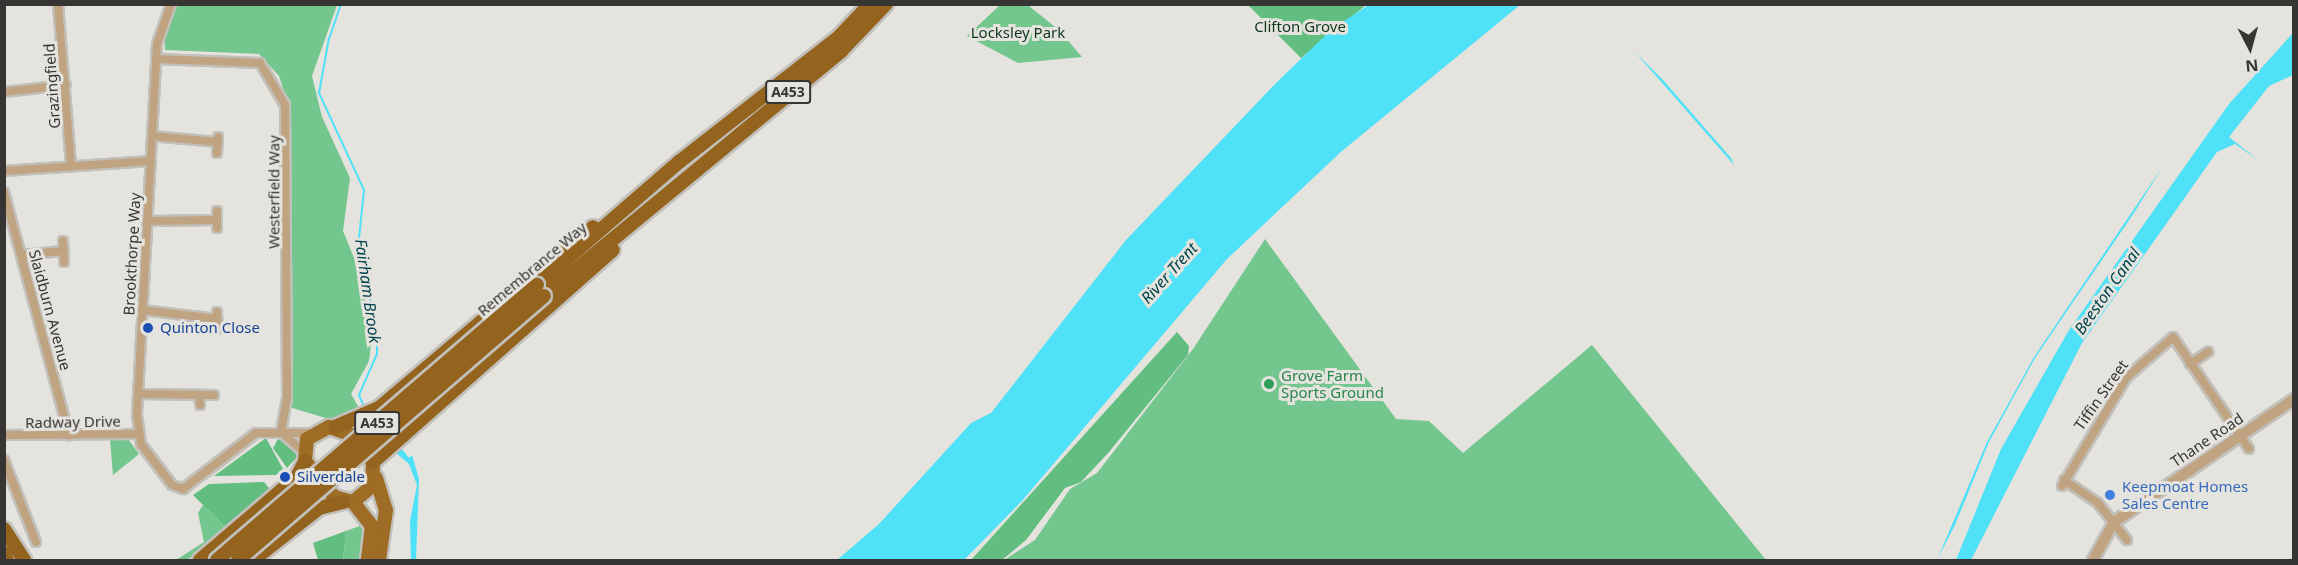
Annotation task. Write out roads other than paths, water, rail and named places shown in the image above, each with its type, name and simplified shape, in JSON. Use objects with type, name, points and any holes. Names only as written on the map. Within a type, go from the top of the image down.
[{"type":"highway","name":"Remembrance Way","points":[[238,561],[540,291],[679,162],[838,36],[870,4]]},
{"type":"highway","name":"Remembrance Way","points":[[205,559],[842,50],[886,4]]},
{"type":"highway","points":[[335,427],[379,408],[534,274],[679,162]]},
{"type":"highway","points":[[373,462],[621,242],[686,176]]},
{"type":"highway","points":[[205,559],[297,477],[304,457]]},
{"type":"highway","points":[[253,561],[319,508],[348,502]]},
{"type":"highway","points":[[4,529],[24,561]]},
{"type":"highway","points":[[4,553],[7,561]]},
{"type":"main road","name":"A453","points":[[312,433],[335,427],[349,434],[373,462],[386,510],[379,561]]},
{"type":"main road","points":[[312,433],[304,457],[372,526],[368,561]]},
{"type":"main road","points":[[348,502],[369,492],[376,478]]},
{"type":"street","name":"Grazingfield","points":[[58,4],[71,166]]},
{"type":"street","name":"Brookthorpe Way","points":[[171,4],[159,32],[156,59],[138,394],[139,434],[147,454],[172,485],[183,489],[245,439],[281,432]]},
{"type":"street","name":"Westerfield Way","points":[[156,59],[260,63],[285,105],[287,398],[281,432]]},
{"type":"street","points":[[4,92],[66,86]]},
{"type":"street","points":[[152,136],[218,139],[217,153]]},
{"type":"street","points":[[4,171],[150,161]]},
{"type":"street","name":"Slaidburn Avenue","points":[[4,192],[69,435]]},
{"type":"street","points":[[147,221],[217,220]]},
{"type":"street","points":[[21,255],[63,246],[64,262]]},
{"type":"street","points":[[142,310],[217,316],[216,329]]},
{"type":"street","name":"Tiffin Street","points":[[2127,540],[2114,522],[2063,483],[2126,378],[2173,337],[2190,364]]},
{"type":"street","points":[[2208,352],[2190,364],[2249,449]]},
{"type":"street","points":[[138,394],[214,395]]},
{"type":"street","points":[[199,394],[200,405]]},
{"type":"street","name":"Thane Road","points":[[2092,561],[2114,522],[2294,399]]},
{"type":"street","points":[[281,432],[312,433]]},
{"type":"street","points":[[281,432],[304,457]]},
{"type":"street","name":"Radway Drive","points":[[5,438],[139,434]]},
{"type":"street","points":[[4,460],[35,532],[36,542]]},
{"type":"water","name":"River Trent","points":[[1370,4],[1520,5],[1342,151],[1227,259],[1022,501],[964,560],[837,560],[879,524],[971,423],[991,413],[1126,240],[1277,82],[1332,29]]},
{"type":"water","name":"Beeston Canal","points":[[2293,33],[2293,75],[2269,86],[2229,137],[2258,160],[2235,144],[2217,152],[2082,343],[1971,560],[1956,560],[2001,449],[2069,330],[2229,104]]},
{"type":"water","points":[[1635,52],[1663,80],[1731,158],[1734,165]]},
{"type":"water","points":[[2163,166],[2134,213],[2035,358],[1989,442],[1955,525],[1937,560],[1987,442],[2034,357]]},
{"type":"water","points":[[401,448],[409,458],[412,455],[419,479],[416,560],[411,560],[410,521],[417,485],[409,464],[395,452]]},
{"type":"waterway","name":"Fairham Brook","points":[[341,4],[329,38],[319,93],[364,190],[359,238],[377,336],[377,354],[359,395],[364,407]]},
{"type":"place","name":"Quinton Close","points":[[148,328]]},
{"type":"place","name":"Grove Farm Sports Ground","points":[[1269,384]]},
{"type":"place","name":"Silverdale","points":[[285,477]]},
{"type":"place","name":"Keepmoat Homes Sales Centre","points":[[2110,495]]},
{"type":"park label","name":"Clifton Grove","points":[[1300,27]]},
{"type":"park label","name":"Locksley Park","points":[[1018,33]]}]
